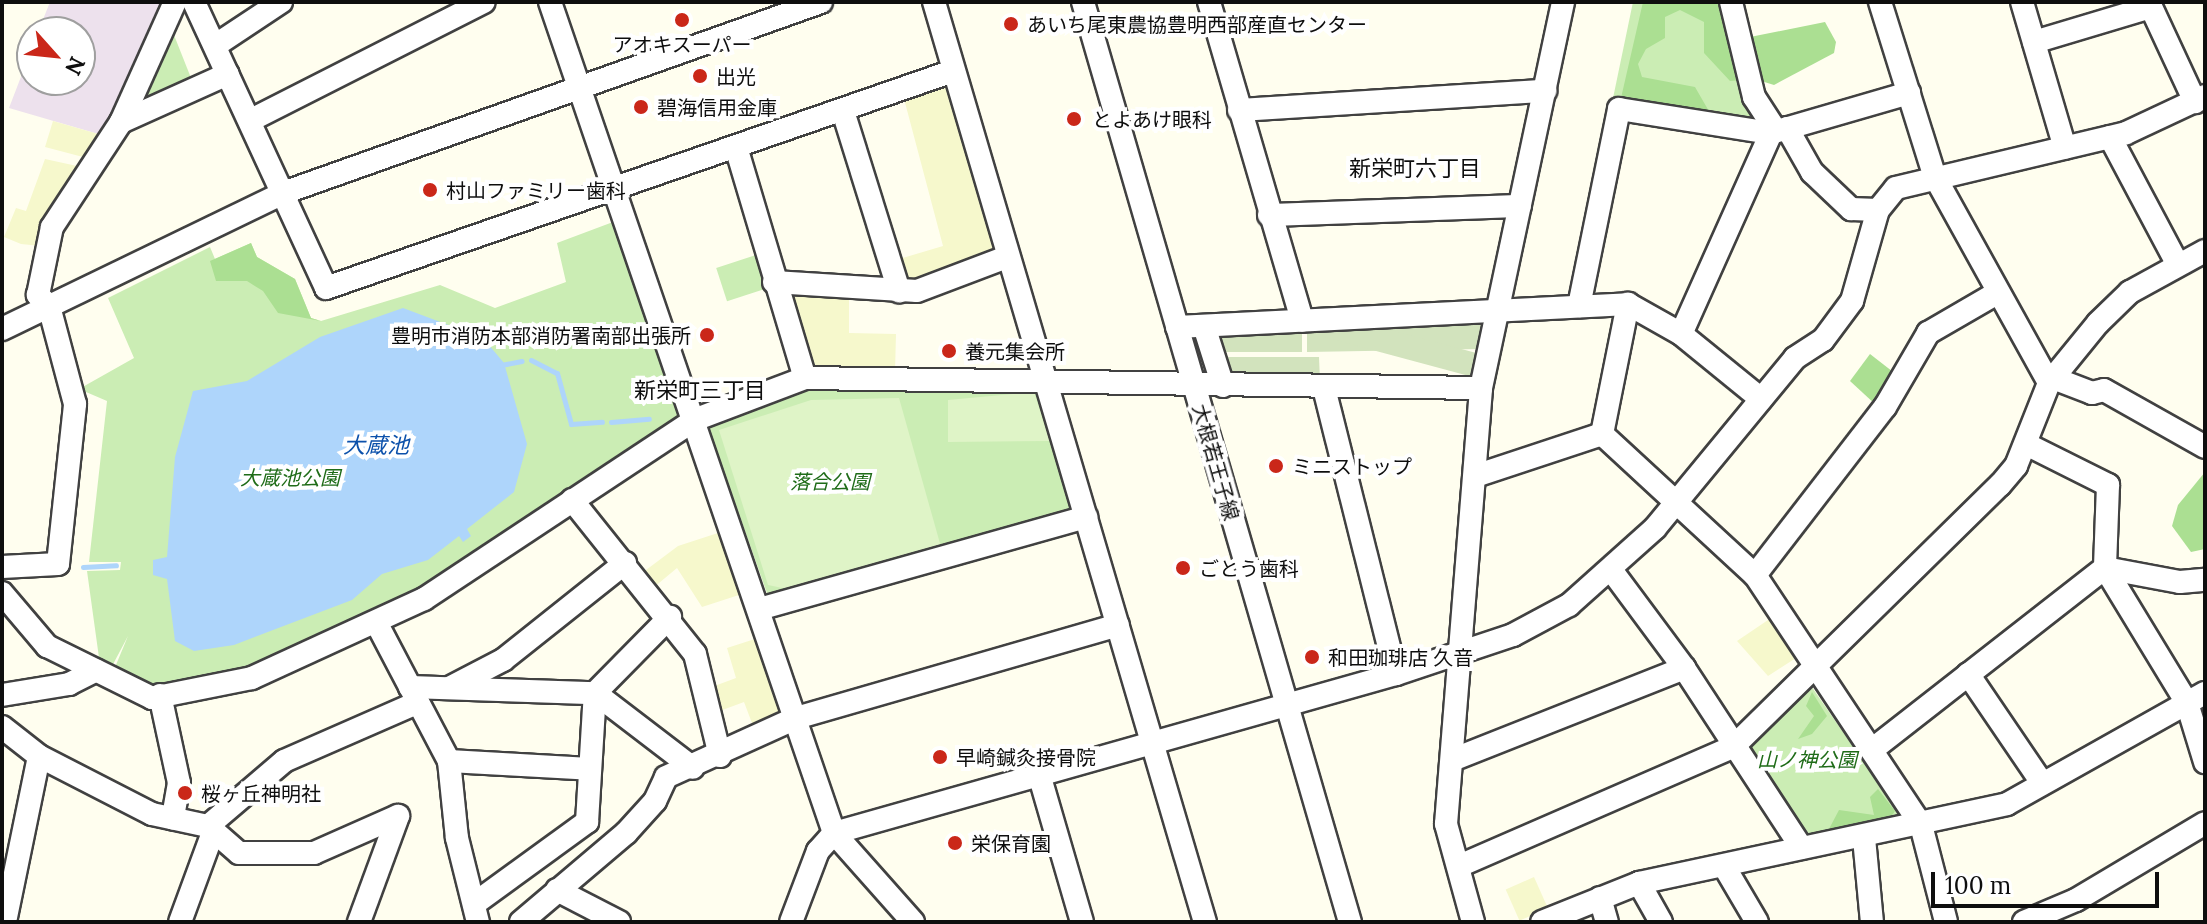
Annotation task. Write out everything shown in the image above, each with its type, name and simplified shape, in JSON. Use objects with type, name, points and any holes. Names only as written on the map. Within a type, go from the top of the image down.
[{"type":"street","points":[[2,567],[58,564],[75,404],[49,306],[38,295],[52,227],[121,122],[175,2]]},
{"type":"street","points":[[194,2],[326,288],[953,71]]},
{"type":"street","points":[[216,45],[281,2]]},
{"type":"street","points":[[251,120],[484,2]]},
{"type":"street","points":[[550,2],[834,833],[913,922]]},
{"type":"street","points":[[2,329],[283,193],[821,2]]},
{"type":"street","points":[[934,2],[1205,922]]},
{"type":"street","name":"大根若王子線","points":[[1083,2],[1350,922]]},
{"type":"street","points":[[1211,2],[1239,110],[1302,321]]},
{"type":"street","points":[[1473,922],[1446,824],[1481,388],[1501,310],[1563,2]]},
{"type":"street","points":[[1731,2],[1754,97],[1778,131],[1812,172],[1851,209],[1878,210]]},
{"type":"street","points":[[1880,2],[1935,177],[1997,293],[2051,381],[2092,393],[2104,390],[2205,447]]},
{"type":"street","points":[[2022,2],[2065,148]]},
{"type":"street","points":[[791,922],[818,851],[834,833],[1152,739],[1396,674],[1460,653],[1527,628],[1612,571],[1676,501],[1761,399],[1852,301],[1878,210],[1896,188],[2110,137],[2200,99],[2150,4],[2034,42]]},
{"type":"street","points":[[121,122],[228,74]]},
{"type":"street","points":[[1239,110],[1545,91]]},
{"type":"street","points":[[1579,306],[1619,109],[1778,131],[1909,93]]},
{"type":"street","points":[[843,111],[899,291]]},
{"type":"street","points":[[1681,334],[1778,131]]},
{"type":"street","points":[[2110,137],[2178,265]]},
{"type":"street","points":[[736,147],[805,378]]},
{"type":"street","points":[[1269,215],[1520,206]]},
{"type":"street","points":[[1459,866],[1733,747],[2000,485],[2026,444],[2051,381],[2130,292],[2205,251]]},
{"type":"street","points":[[774,282],[917,291],[1007,257]]},
{"type":"street","points":[[1755,575],[1885,407],[1928,333],[1997,293]]},
{"type":"street","points":[[1177,327],[1628,304],[1681,334],[1761,399]]},
{"type":"street","points":[[1602,434],[1628,304]]},
{"type":"street","points":[[1204,326],[1223,386]]},
{"type":"street","points":[[2,593],[47,646],[152,698],[252,678],[424,599],[694,420],[805,378],[1481,388]]},
{"type":"street","points":[[1324,388],[1396,674]]},
{"type":"street","points":[[1475,476],[1602,434]]},
{"type":"street","points":[[1602,434],[1755,575],[1921,825],[1946,922]]},
{"type":"street","points":[[2026,444],[2108,485],[2105,568],[2196,698],[2205,762]]},
{"type":"street","points":[[572,500],[670,617],[695,654],[720,756]]},
{"type":"street","points":[[759,609],[1086,517]]},
{"type":"street","points":[[451,687],[503,660],[625,563]]},
{"type":"street","points":[[1873,749],[2105,568],[2180,582],[2205,580]]},
{"type":"street","points":[[1612,571],[1684,668],[1802,848]]},
{"type":"street","points":[[376,622],[449,761],[457,838],[476,913],[587,822],[595,693],[670,617]]},
{"type":"street","points":[[521,922],[626,833],[655,801],[666,777],[720,756],[796,718],[1118,625]]},
{"type":"street","points":[[1452,760],[1684,668]]},
{"type":"street","points":[[2,695],[69,684],[96,670]]},
{"type":"street","points":[[1968,674],[2042,783]]},
{"type":"street","points":[[208,826],[284,761],[414,695],[451,687],[595,693],[693,768]]},
{"type":"street","points":[[160,695],[179,783],[173,818]]},
{"type":"street","points":[[1542,922],[1639,883],[1864,838],[2007,804],[2196,698]]},
{"type":"street","points":[[2,727],[39,756],[152,814],[208,826],[239,853],[276,856],[341,846],[398,816],[359,922]]},
{"type":"street","points":[[5,922],[39,756]]},
{"type":"street","points":[[449,761],[590,769]]},
{"type":"street","points":[[1039,774],[1082,922]]},
{"type":"street","points":[[2024,922],[2076,900],[2205,823]]},
{"type":"street","points":[[180,922],[212,835],[208,826]]},
{"type":"street","points":[[1864,838],[1872,922]]},
{"type":"street","points":[[1724,866],[1757,922]]},
{"type":"street","points":[[1639,883],[1661,922]]},
{"type":"street","points":[[557,890],[619,922]]},
{"type":"street","points":[[1600,898],[1607,922]]},
{"type":"shaded area","points":[[50,2],[167,2],[105,136],[9,108],[16,90],[16,96],[96,96],[96,16],[44,16]]},
{"type":"green space","points":[[1633,2],[1726,2],[1767,124],[1612,103]]},
{"type":"green space","points":[[1643,2],[1721,2],[1742,80],[1730,81],[1704,53],[1704,22],[1680,10],[1665,17],[1665,38],[1646,49],[1638,64],[1642,77],[1695,87],[1710,113],[1621,98]]},
{"type":"green space","points":[[1825,22],[1836,42],[1834,53],[1774,85],[1758,80],[1745,38]]},
{"type":"green space","points":[[170,25],[193,83],[148,104],[140,94]]},
{"type":"green space","points":[[942,81],[949,85],[997,249],[911,285],[902,281],[896,260],[943,246],[903,95]]},
{"type":"green space","points":[[53,121],[105,136],[83,157],[45,147]]},
{"type":"green space","points":[[45,159],[77,166],[80,172],[41,246],[21,244],[4,237],[16,208],[26,211]]},
{"type":"green space","name":"大蔵池公園","points":[[613,222],[680,411],[676,422],[425,591],[249,672],[154,694],[113,672],[128,636],[110,670],[100,665],[87,571],[120,570],[121,562],[89,562],[107,401],[79,389],[134,358],[108,298],[210,247],[215,259],[251,243],[257,257],[295,279],[311,318],[321,321],[440,285],[495,308],[566,282],[557,243]]},
{"type":"green space","points":[[251,243],[257,257],[295,279],[311,318],[321,321],[278,313],[263,291],[247,281],[216,281],[210,261]]},
{"type":"green space","points":[[759,254],[770,287],[727,301],[716,268]]},
{"type":"green space","points":[[790,290],[849,295],[849,333],[896,334],[895,372],[808,368]]},
{"type":"green space","points":[[1328,313],[1480,354],[1474,377],[1322,337]]},
{"type":"green space","points":[[1482,320],[1480,349],[1307,352],[1307,327]]},
{"type":"green space","points":[[1218,328],[1302,328],[1302,352],[1218,352]]},
{"type":"green space","points":[[1870,354],[1897,375],[1876,405],[1850,381]]},
{"type":"green space","points":[[1220,357],[1319,357],[1320,381],[1233,378]]},
{"type":"green space","name":"落合公園","points":[[808,385],[1034,388],[1073,508],[1069,514],[774,596],[767,593],[708,427],[715,416]]},
{"type":"green space","points":[[1034,392],[1050,441],[948,442],[948,400]]},
{"type":"green space","points":[[899,398],[941,547],[787,589],[768,585],[719,430],[811,400]]},
{"type":"green space","points":[[2205,472],[2205,549],[2191,552],[2172,526],[2178,505]]},
{"type":"green space","points":[[721,532],[742,594],[702,607],[677,568],[653,588],[642,573],[678,546]]},
{"type":"green space","points":[[1771,618],[1796,658],[1768,676],[1737,641]]},
{"type":"green space","points":[[758,638],[783,712],[755,731],[744,702],[717,712],[709,688],[736,678],[727,648]]},
{"type":"green space","name":"山ノ神公園","points":[[1809,683],[1899,813],[1896,819],[1807,836],[1746,752]]},
{"type":"green space","points":[[1812,692],[1827,716],[1812,734],[1798,739],[1814,716],[1806,706]]},
{"type":"green space","points":[[1878,789],[1895,811],[1891,817],[1829,829],[1839,810],[1874,815],[1870,797]]},
{"type":"green space","points":[[1534,877],[1548,908],[1520,921],[1506,890]]},
{"type":"water","name":"大蔵池","points":[[403,308],[483,338],[504,363],[527,444],[514,492],[467,529],[471,536],[463,542],[459,536],[428,560],[382,574],[352,600],[234,645],[194,651],[175,641],[167,579],[153,575],[153,560],[167,557],[175,457],[193,391],[247,381],[320,337]]},
{"type":"waterway","points":[[531,360],[557,373],[571,424],[602,422]]},
{"type":"waterway","points":[[501,365],[522,361]]},
{"type":"waterway","points":[[611,422],[649,419]]},
{"type":"waterway","points":[[83,567],[116,565]]},
{"type":"place","name":"アオキスーパー","points":[[682,20]]},
{"type":"place","name":"あいち尾東農協豊明西部産直センター","points":[[1011,24]]},
{"type":"place","name":"出光","points":[[700,76]]},
{"type":"place","name":"碧海信用金庫","points":[[641,107]]},
{"type":"place","name":"とよあけ眼科","points":[[1074,119]]},
{"type":"place","name":"村山ファミリー歯科","points":[[430,190]]},
{"type":"place","name":"豊明市消防本部消防署南部出張所","points":[[707,335]]},
{"type":"place","name":"養元集会所","points":[[949,351]]},
{"type":"place","name":"ミニストップ","points":[[1276,466]]},
{"type":"place","name":"ごとう歯科","points":[[1183,568]]},
{"type":"place","name":"和田珈琲店 久音","points":[[1312,657]]},
{"type":"place","name":"早崎鍼灸接骨院","points":[[940,757]]},
{"type":"place","name":"桜ヶ丘神明社","points":[[185,793]]},
{"type":"place","name":"栄保育園","points":[[955,843]]},
{"type":"district","name":"新栄町六丁目","points":[[1415,169]]},
{"type":"district","name":"新栄町三丁目","points":[[700,391]]}]
